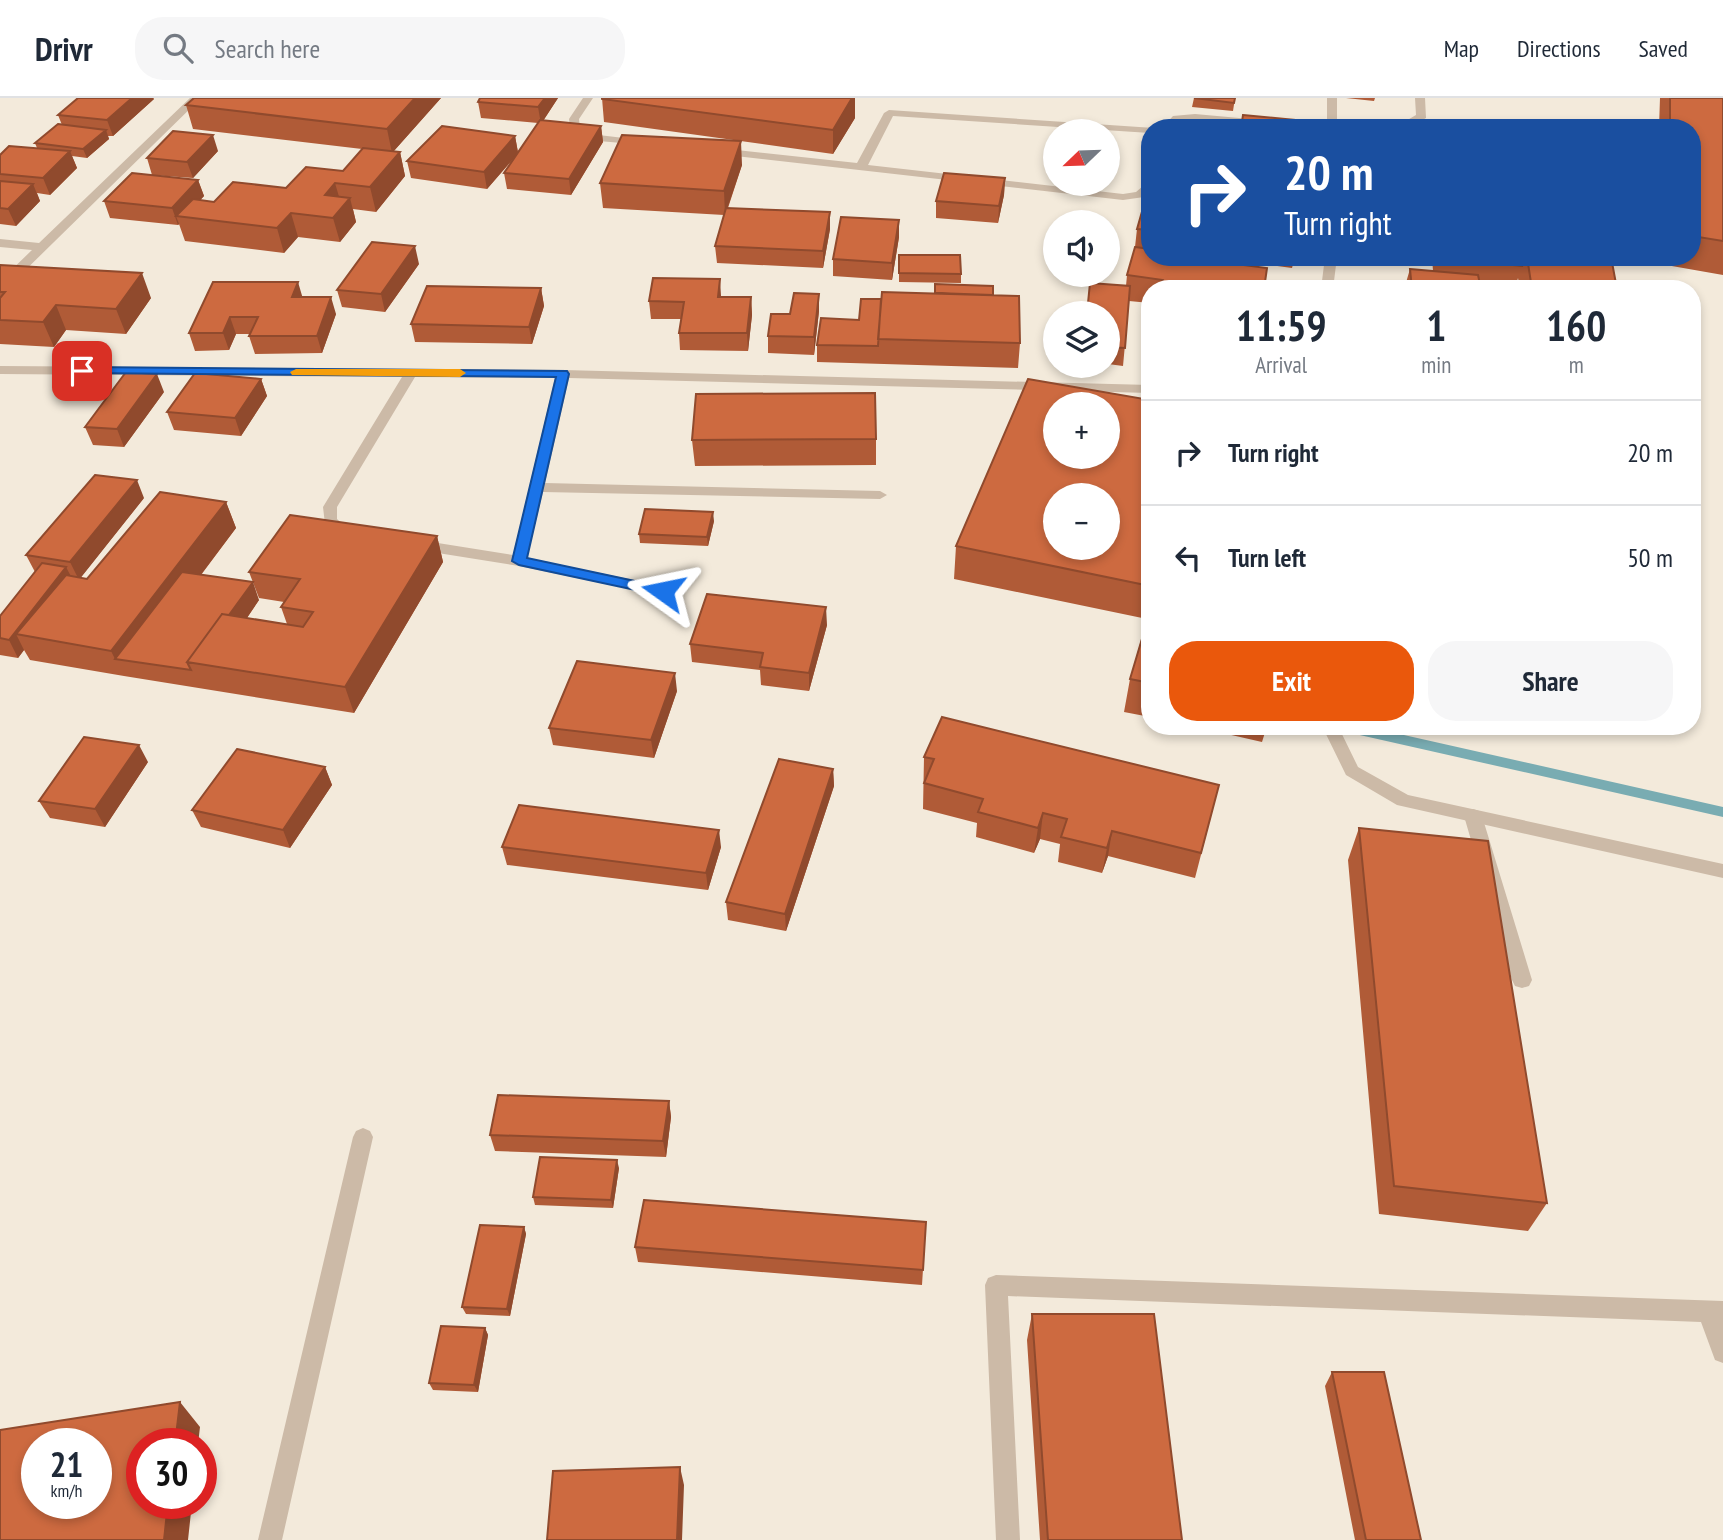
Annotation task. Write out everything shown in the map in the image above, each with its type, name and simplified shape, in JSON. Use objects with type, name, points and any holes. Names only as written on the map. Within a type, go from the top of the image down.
[{"type":"street","points":[[0,288],[196,98]]},
{"type":"street","points":[[588,98],[574,119],[575,131],[587,137],[656,144]]},
{"type":"street","points":[[1332,98],[1332,119]]},
{"type":"street","points":[[1416,119],[1422,116],[1420,98]]},
{"type":"street","points":[[861,167],[889,113],[1141,129]]},
{"type":"street","points":[[1176,119],[1217,119]]},
{"type":"street","points":[[710,150],[1123,197],[1141,194]]},
{"type":"street","points":[[0,243],[41,247]]},
{"type":"street","points":[[0,370],[563,374],[1141,389]]},
{"type":"street","points":[[356,536],[342,533],[330,522],[330,507],[411,373]]},
{"type":"street","points":[[519,561],[563,374]]},
{"type":"street","points":[[538,487],[880,495]]},
{"type":"street","points":[[410,544],[519,561],[663,591]]},
{"type":"street","points":[[1334,735],[1352,771],[1403,800],[1723,871]]},
{"type":"street","points":[[1473,816],[1522,980]]},
{"type":"street","points":[[270,1540],[363,1137]]},
{"type":"street","points":[[1008,1540],[996,1285],[1716,1312],[1723,1353]]},
{"type":"building","points":[[78,98],[132,98],[107,120],[58,115]]},
{"type":"building","points":[[194,98],[415,98],[387,129],[186,105]]},
{"type":"building","points":[[480,98],[545,98],[538,107],[478,102]]},
{"type":"building","points":[[602,98],[852,98],[833,130]]},
{"type":"building","points":[[1194,98],[1235,98],[1234,103]]},
{"type":"building","points":[[1670,98],[1723,98],[1723,241],[1701,237],[1701,119],[1670,119]]},
{"type":"building","points":[[1243,115],[1284,119],[1242,119]]},
{"type":"building","points":[[540,120],[601,126],[569,179],[504,173]]},
{"type":"building","points":[[58,124],[106,130],[83,149],[35,143]]},
{"type":"building","points":[[442,126],[515,136],[484,172],[407,161]]},
{"type":"building","points":[[173,131],[213,135],[187,162],[147,158]]},
{"type":"building","points":[[622,135],[741,141],[724,191],[600,183]]},
{"type":"building","points":[[9,146],[70,151],[43,178],[0,174],[0,155]]},
{"type":"building","points":[[363,148],[400,152],[370,187],[335,183],[325,195],[350,198],[333,218],[291,213],[277,228],[176,216],[193,199],[214,202],[233,182],[286,188],[306,167],[343,171]]},
{"type":"building","points":[[132,173],[198,180],[172,208],[104,201]]},
{"type":"building","points":[[944,173],[1005,178],[999,206],[936,201]]},
{"type":"building","points":[[0,181],[33,184],[8,209],[0,208]]},
{"type":"building","points":[[726,208],[830,212],[823,251],[715,246]]},
{"type":"building","points":[[841,217],[899,220],[892,263],[833,259]]},
{"type":"building","points":[[372,242],[415,246],[381,294],[337,290]]},
{"type":"building","points":[[1135,247],[1141,248],[1141,266],[1267,268],[1265,280],[1163,280],[1127,275]]},
{"type":"building","points":[[899,255],[960,255],[961,274],[899,273]]},
{"type":"building","points":[[0,265],[142,273],[116,309],[56,305],[43,322],[0,320],[0,298],[5,292],[0,292]]},
{"type":"building","points":[[1528,266],[1613,266],[1615,280],[1531,280]]},
{"type":"building","points":[[1410,269],[1478,275],[1479,280],[1411,280]]},
{"type":"building","points":[[653,278],[720,279],[718,297],[751,297],[747,333],[679,333],[684,302],[649,301]]},
{"type":"building","points":[[213,282],[298,282],[292,297],[331,297],[317,336],[249,336],[258,317],[230,317],[223,333],[189,333]]},
{"type":"building","points":[[935,284],[993,286],[993,295],[935,293]]},
{"type":"building","points":[[427,286],[541,288],[529,327],[411,324]]},
{"type":"building","points":[[1130,286],[1125,348],[1120,348],[1120,301],[1088,301],[1090,287]]},
{"type":"building","points":[[882,292],[1019,296],[1020,343],[878,339]]},
{"type":"building","points":[[794,293],[819,294],[814,337],[768,336],[771,314],[790,314]]},
{"type":"building","points":[[861,299],[881,299],[878,346],[817,345],[821,318],[859,320]]},
{"type":"building","points":[[126,372],[157,374],[117,429],[85,427]]},
{"type":"building","points":[[195,373],[261,379],[235,418],[167,412]]},
{"type":"building","points":[[1028,379],[1104,392],[1043,392],[1043,469],[1120,469],[1120,395],[1141,398],[1141,584],[956,546]]},
{"type":"building","points":[[875,393],[876,439],[692,440],[696,394]]},
{"type":"building","points":[[95,475],[137,480],[70,562],[26,555]]},
{"type":"building","points":[[160,492],[226,502],[111,651],[16,634],[66,575],[87,579]]},
{"type":"building","points":[[645,509],[713,512],[707,537],[639,534]]},
{"type":"building","points":[[290,515],[437,536],[345,687],[187,662],[222,614],[303,627],[313,612],[281,607],[300,579],[249,572]]},
{"type":"building","points":[[42,563],[66,567],[9,640],[0,638],[0,616]]},
{"type":"building","points":[[182,572],[253,582],[229,615],[222,614],[187,662],[191,670],[115,659]]},
{"type":"building","points":[[707,594],[826,607],[809,673],[760,667],[763,653],[690,644]]},
{"type":"building","points":[[1141,642],[1141,681],[1130,679]]},
{"type":"building","points":[[577,661],[675,673],[651,740],[549,728]]},
{"type":"building","points":[[942,717],[1219,785],[1201,853],[1112,831],[1107,848],[1061,837],[1067,819],[1043,813],[1038,828],[978,812],[983,799],[924,783],[934,759],[924,757]]},
{"type":"building","points":[[84,737],[139,745],[95,809],[39,801]]},
{"type":"building","points":[[237,749],[325,767],[283,830],[192,810]]},
{"type":"building","points":[[779,759],[833,769],[785,914],[726,902]]},
{"type":"building","points":[[519,805],[719,830],[706,873],[502,847]]},
{"type":"building","points":[[1359,828],[1488,841],[1547,1203],[1394,1186]]},
{"type":"building","points":[[498,1095],[669,1101],[663,1141],[490,1135]]},
{"type":"building","points":[[540,1157],[617,1160],[611,1200],[533,1197]]},
{"type":"building","points":[[644,1200],[926,1222],[923,1270],[635,1247]]},
{"type":"building","points":[[480,1225],[524,1227],[507,1309],[462,1307]]},
{"type":"building","points":[[1032,1314],[1154,1314],[1182,1540],[1048,1540]]},
{"type":"building","points":[[441,1326],[485,1328],[474,1385],[429,1383]]},
{"type":"building","points":[[1332,1372],[1384,1372],[1421,1540],[1366,1540]]},
{"type":"building","points":[[180,1402],[177,1428],[126,1428],[126,1519],[166,1519],[164,1540],[0,1540],[0,1430]]},
{"type":"building","points":[[680,1467],[677,1540],[547,1540],[553,1471]]},
{"type":"waterway","points":[[1382,735],[1723,812]]},
{"type":"slow traffic","points":[[296,372],[460,373]]},
{"type":"route","points":[[82,371],[563,374],[519,561],[663,591]]}]
